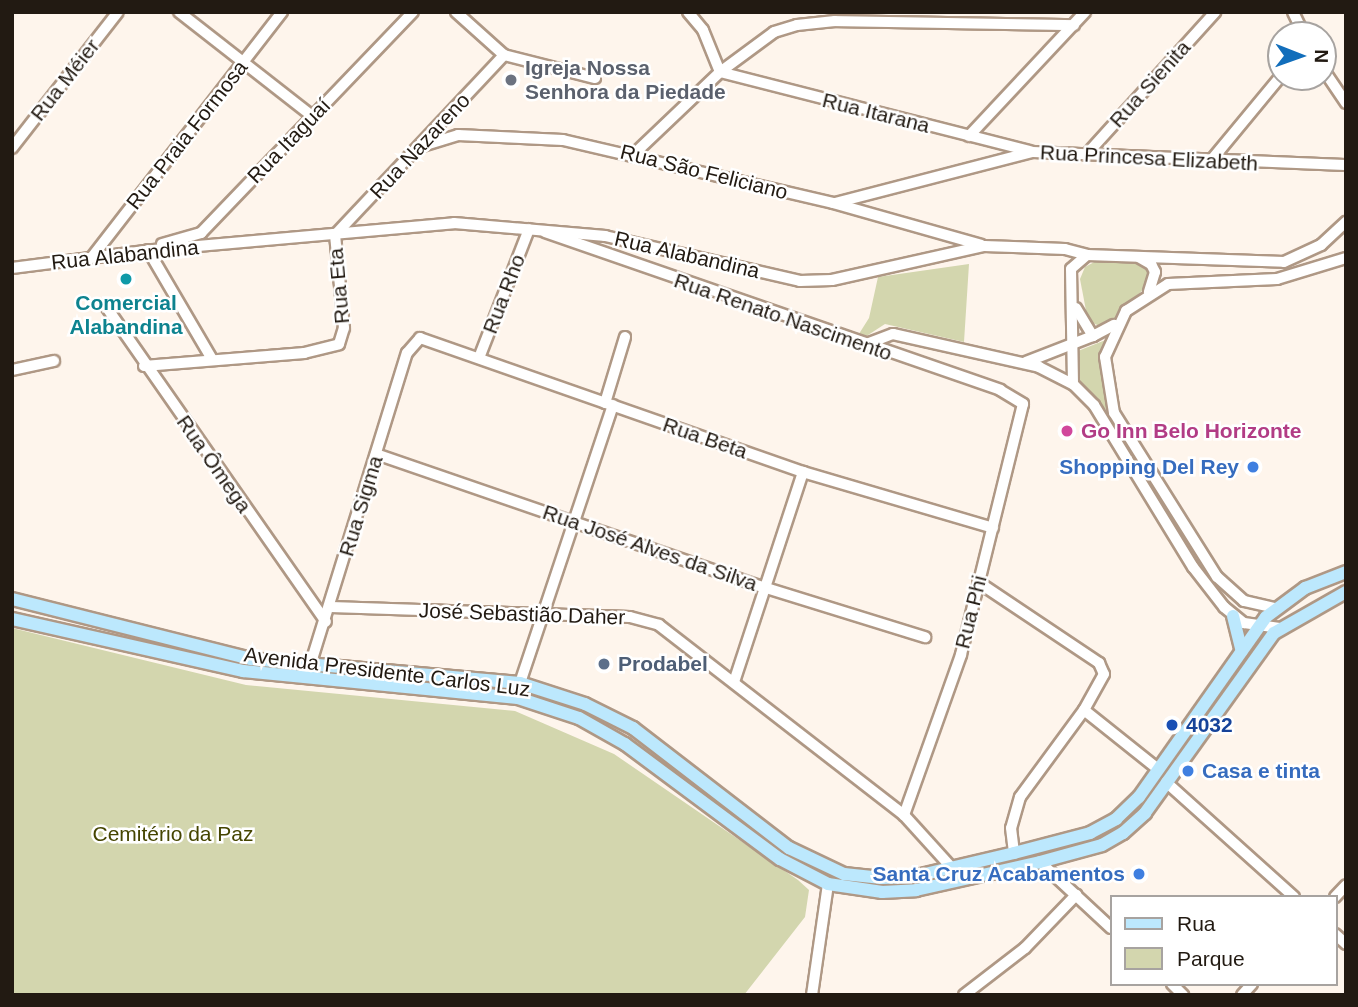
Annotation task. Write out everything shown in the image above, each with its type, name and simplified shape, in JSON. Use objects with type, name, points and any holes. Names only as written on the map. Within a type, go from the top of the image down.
[{"type":"main road","name":"Avenida Presidente Carlos Luz","points":[[12,618],[243,671],[520,683],[585,704],[633,728],[789,848],[823,866],[882,878],[952,868],[1104,827],[1128,809],[1275,608],[1305,588],[1346,572]]},
{"type":"main road","name":"Avenida Presidente Carlos Luz","points":[[12,599],[309,672],[518,698],[579,718],[625,744],[780,859],[828,884],[882,892],[916,890],[1040,862],[1113,840],[1135,825],[1280,628],[1346,592]]},
{"type":"main road","points":[[1233,616],[1242,651]]},
{"type":"street","name":"Rua Méier","points":[[12,148],[118,12]]},
{"type":"street","points":[[179,12],[241,64],[312,116]]},
{"type":"street","name":"Rua Praia Formosa","points":[[92,257],[282,12]]},
{"type":"street","name":"Rua Itaguaí","points":[[150,250],[201,233],[414,12]]},
{"type":"street","points":[[456,12],[504,55],[595,78]]},
{"type":"street","points":[[688,12],[703,30],[720,72]]},
{"type":"street","points":[[969,136],[1085,12]]},
{"type":"street","name":"Rua Sienita","points":[[1086,155],[1214,12]]},
{"type":"street","points":[[634,154],[720,72],[774,32],[814,22],[1074,25]]},
{"type":"street","name":"Rua Nazareno","points":[[335,235],[504,55]]},
{"type":"street","name":"Rua Itarana","points":[[720,72],[1032,152]]},
{"type":"street","points":[[1209,163],[1269,91]]},
{"type":"street","name":"Rua São Feliciano","points":[[419,147],[458,135],[497,134],[564,139],[833,204],[984,246]]},
{"type":"street","name":"Rua Princesa Elizabeth","points":[[833,204],[1032,152],[1209,163],[1346,165]]},
{"type":"street","name":"Rua Alabandina","points":[[12,268],[150,250],[335,235],[407,224],[529,229],[605,236],[800,281],[895,269],[984,246],[1065,249],[1087,255],[1284,262],[1321,245],[1346,222]]},
{"type":"street","name":"Rua Rho","points":[[479,358],[529,229]]},
{"type":"street","name":"Rua Renato Nascimento","points":[[542,230],[564,242],[1000,390],[1023,404]]},
{"type":"street","name":"Rua Eta","points":[[212,359],[320,351],[339,344],[343,337],[335,235]]},
{"type":"street","points":[[144,366],[212,359],[150,250]]},
{"type":"street","points":[[1073,384],[1074,301],[1071,268],[1087,255]]},
{"type":"street","points":[[1022,363],[1093,336],[1119,322],[1155,284],[1156,272],[1147,260],[1134,256]]},
{"type":"street","points":[[1146,295],[1183,281],[1277,279],[1346,258]]},
{"type":"street","points":[[1074,301],[1084,328],[1093,336]]},
{"type":"street","name":"Rua Ômega","points":[[104,305],[144,366],[326,622]]},
{"type":"street","points":[[1119,322],[1105,368],[1114,413],[1217,577],[1244,601],[1275,608]]},
{"type":"street","points":[[864,345],[893,334],[1049,369],[1073,384],[1104,420],[1193,567],[1233,616],[1259,627],[1280,628]]},
{"type":"street","points":[[520,683],[539,614],[572,522],[609,404],[625,337]]},
{"type":"street","name":"Rua Beta","points":[[420,338],[803,472],[993,528]]},
{"type":"street","name":"Rua Sigma","points":[[309,672],[407,353],[420,338]]},
{"type":"street","points":[[12,370],[54,361]]},
{"type":"street","name":"Rua Phi","points":[[904,815],[961,654],[1023,404]]},
{"type":"street","name":"Rua José Alves da Silva","points":[[376,454],[763,587],[925,637]]},
{"type":"street","points":[[734,682],[763,587],[803,472]]},
{"type":"street","points":[[978,582],[1100,663],[1104,674],[1084,709],[1020,797],[1011,828],[1014,853]]},
{"type":"street","name":"José Sebastião Daher","points":[[331,607],[646,620],[675,636],[904,815],[952,868]]},
{"type":"street","points":[[1084,709],[1158,769]]},
{"type":"street","points":[[1166,782],[1292,895]]},
{"type":"street","points":[[1040,862],[1110,927]]},
{"type":"street","points":[[812,995],[828,884]]},
{"type":"street","points":[[967,994],[1025,948],[1076,895]]},
{"type":"green space","points":[[1098,260],[1145,264],[1150,271],[1150,281],[1113,325],[1102,327],[1088,321],[1080,279],[1085,267]]},
{"type":"green space","points":[[969,264],[964,342],[885,324],[865,337],[857,337],[869,318],[878,277]]},
{"type":"green space","points":[[1108,339],[1103,362],[1109,410],[1102,408],[1078,378],[1078,351]]},
{"type":"green space","name":"Cemitério da Paz","points":[[12,628],[246,685],[515,711],[614,754],[798,880],[809,890],[805,917],[744,995],[12,995]]},
{"type":"place","name":"Igreja Nossa Senhora da Piedade","points":[[511,80]]},
{"type":"place","name":"Comercial Alabandina","points":[[126,279]]},
{"type":"place","name":"Go Inn Belo Horizonte","points":[[1067,431]]},
{"type":"place","name":"Shopping Del Rey","points":[[1253,467]]},
{"type":"place","name":"Prodabel","points":[[604,664]]},
{"type":"place","name":"4032","points":[[1172,725]]},
{"type":"place","name":"Casa e tinta","points":[[1188,771]]},
{"type":"place","name":"Santa Cruz Acabamentos","points":[[1139,874]]}]
